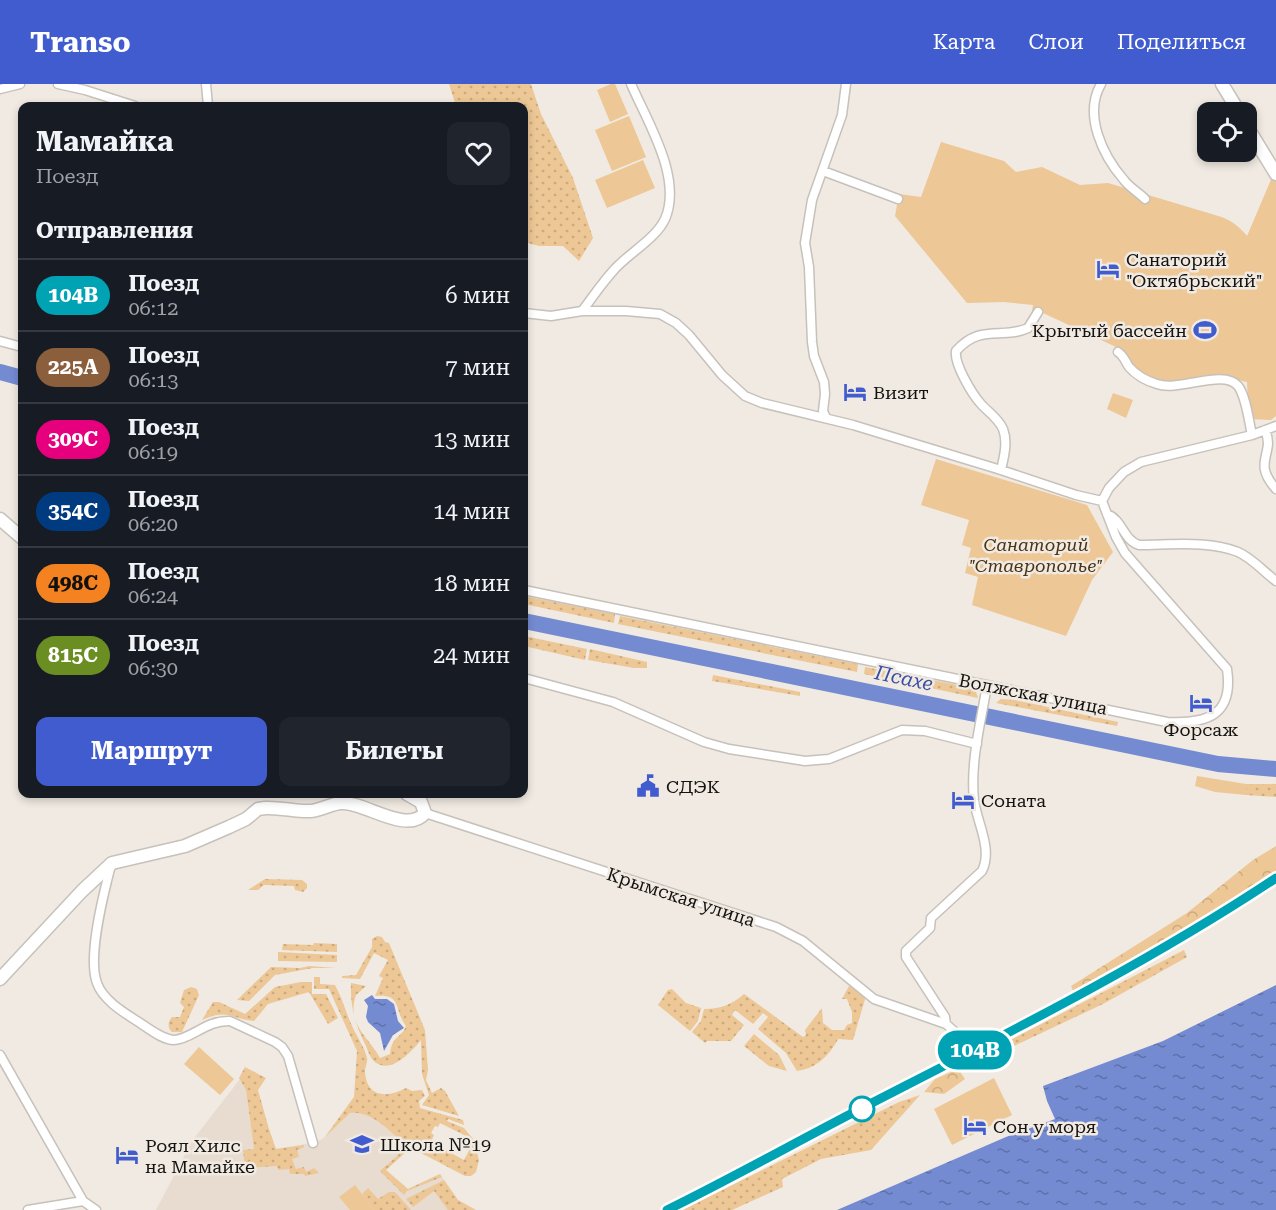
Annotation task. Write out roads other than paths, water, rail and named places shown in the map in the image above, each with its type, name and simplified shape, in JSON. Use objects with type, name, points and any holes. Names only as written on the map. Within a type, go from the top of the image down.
[{"type":"street","points":[[0,89],[20,84]]},
{"type":"street","points":[[58,84],[122,102]]},
{"type":"street","points":[[206,84],[208,102]]},
{"type":"street","points":[[582,311],[613,269],[642,246],[664,221],[669,206],[670,194],[663,154],[631,84]]},
{"type":"street","points":[[826,418],[823,411],[824,382],[814,356],[812,342],[809,267],[805,243],[812,200],[842,115],[846,84]]},
{"type":"street","points":[[1101,84],[1095,103],[1094,118],[1103,149],[1125,182],[1145,199]]},
{"type":"street","points":[[1222,84],[1233,102]]},
{"type":"street","points":[[1257,143],[1276,174]]},
{"type":"street","points":[[823,171],[898,199]]},
{"type":"street","points":[[528,313],[551,316],[582,311],[626,311],[660,314],[676,323],[689,335],[722,375],[745,396],[762,403],[826,418],[1102,501],[1109,488],[1124,472],[1141,462],[1252,435],[1276,426]]},
{"type":"street","points":[[1001,470],[1005,446],[1002,428],[997,419],[979,403],[956,363],[956,351],[981,334],[1021,331],[1028,328],[1038,312]]},
{"type":"street","points":[[0,341],[18,346]]},
{"type":"street","points":[[1118,352],[1123,355],[1132,370],[1145,380],[1159,385],[1182,386],[1207,379],[1232,381],[1238,385],[1242,393],[1252,435]]},
{"type":"street","points":[[1265,430],[1268,438],[1265,472],[1276,489]]},
{"type":"street","name":"Волжская улица","points":[[528,591],[1167,722],[1196,722],[1208,719],[1216,713],[1228,690],[1227,669],[1125,553],[1102,501]]},
{"type":"street","points":[[1107,514],[1119,522],[1133,543],[1226,548],[1240,553],[1276,581]]},
{"type":"street","points":[[0,519],[18,532]]},
{"type":"street","points":[[528,679],[613,702],[704,742],[729,749],[805,761],[830,759],[902,730],[925,731],[977,744]]},
{"type":"street","name":"Крымская улица","points":[[946,1024],[945,1017],[906,957],[906,951],[930,928],[931,918],[982,871],[986,863],[987,853],[975,800],[974,771],[987,685]]},
{"type":"street","name":"Крымская улица","points":[[414,798],[421,802],[425,813],[776,927],[803,941],[874,999],[946,1024],[963,1039],[979,1064]]},
{"type":"street","points":[[0,979],[82,891],[112,863],[185,846],[246,819],[258,809],[265,807],[314,811],[341,803],[389,817],[414,821],[420,819],[425,813]]},
{"type":"street","points":[[112,863],[96,936],[95,973],[97,984],[104,995],[124,1013],[166,1038],[174,1040],[209,1025],[230,1021],[276,1042],[288,1056],[313,1143]]},
{"type":"street","points":[[0,1055],[83,1201],[96,1210]]},
{"type":"street","points":[[28,1210],[83,1201]]},
{"type":"water","points":[[1276,985],[1276,1210],[837,1210],[1006,1137],[1055,1119],[1043,1086],[1163,1041]]},
{"type":"water","points":[[372,995],[375,999],[387,999],[394,1004],[398,1021],[404,1028],[393,1035],[384,1051],[380,1033],[366,1017],[368,1006],[364,1000]]},
{"type":"waterway","name":"Псахе","points":[[0,372],[18,377]]},
{"type":"waterway","name":"Псахе","points":[[528,622],[1218,764],[1276,769]]},
{"type":"railway","points":[[667,1210],[1077,996],[1178,939],[1276,878]]},
{"type":"train","name":"104В","points":[[667,1210],[959,1059],[1102,982],[1225,912],[1276,878]]},
{"type":"place","name":"Санаторий \"Октябрьский\"","points":[[1108,269]]},
{"type":"place","name":"Крытый бассейн","points":[[1205,330]]},
{"type":"place","name":"Визит","points":[[855,392]]},
{"type":"place","name":"Форсаж","points":[[1201,703]]},
{"type":"place","name":"СДЭК","points":[[648,786]]},
{"type":"place","name":"Соната","points":[[963,800]]},
{"type":"place","name":"Сон у моря","points":[[975,1126]]},
{"type":"place","name":"Школа №19","points":[[362,1144]]},
{"type":"place","name":"Роял Хилс на Мамайке","points":[[127,1155]]},
{"type":"park label","name":"Санаторий \"Ставрополье\"","points":[[1036,554]]}]
